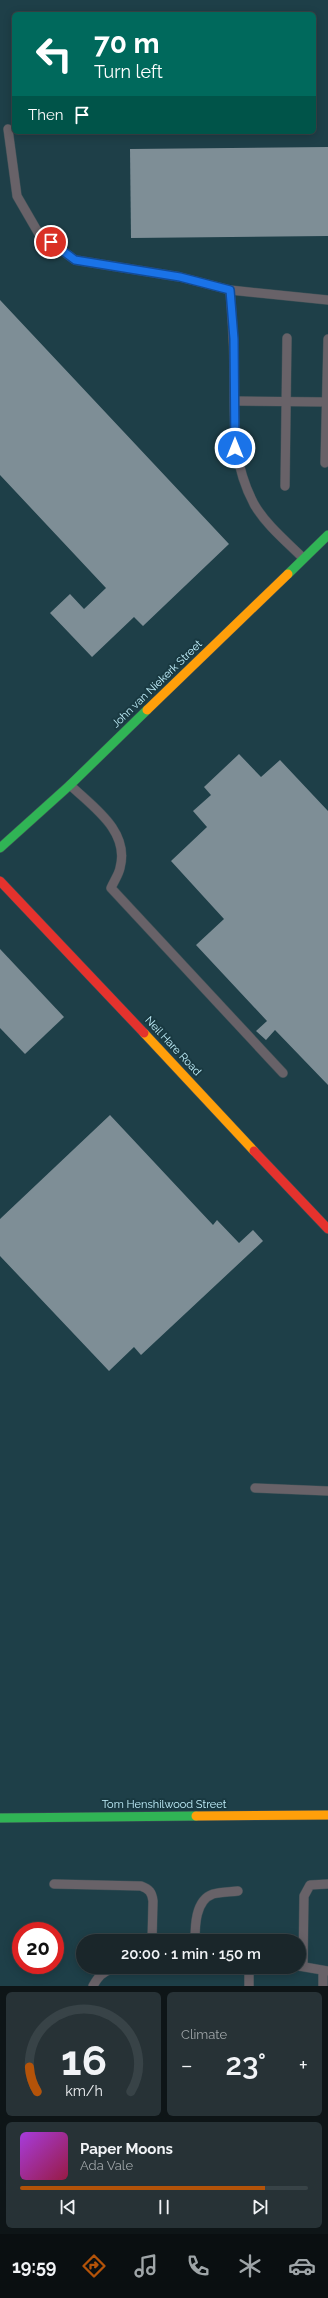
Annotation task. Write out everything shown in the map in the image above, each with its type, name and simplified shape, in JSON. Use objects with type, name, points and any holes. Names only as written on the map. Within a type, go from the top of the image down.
[{"type":"street","name":"John van Niekerk Street","points":[[0,848],[70,785],[328,535]]},
{"type":"street","name":"Neil Hare Road","points":[[0,880],[328,1229]]},
{"type":"street","name":"Tom Henshilwood Street","points":[[0,1818],[328,1815]]},
{"type":"lane","points":[[8,129],[17,196],[39,234],[75,260],[180,277],[230,290],[328,300]]},
{"type":"lane","points":[[230,290],[234,339],[235,448],[242,479],[255,506],[279,534],[304,558]]},
{"type":"lane","points":[[285,486],[287,338]]},
{"type":"lane","points":[[325,463],[328,339]]},
{"type":"lane","points":[[235,401],[327,402]]},
{"type":"lane","points":[[70,785],[116,830],[122,845],[120,868],[111,888],[283,1073]]},
{"type":"lane","points":[[255,1488],[328,1490]]},
{"type":"lane","points":[[54,1884],[141,1886],[148,1888],[152,1895],[153,1901],[152,1934]]},
{"type":"lane","points":[[302,1934],[304,1896],[310,1885],[328,1884]]},
{"type":"lane","points":[[196,1934],[195,1918],[203,1903],[211,1894],[238,1891]]},
{"type":"lane","points":[[306,1967],[326,1970],[323,1986]]},
{"type":"lane","points":[[93,1986],[97,1978],[102,1974]]},
{"type":"lane","points":[[249,1974],[249,1986]]},
{"type":"shaded area","points":[[0,0],[328,0],[328,1986],[0,1986]]},
{"type":"building","points":[[328,147],[328,236],[131,238],[130,149]]},
{"type":"building","points":[[0,300],[229,544],[143,626],[134,617],[92,657],[50,613],[70,594],[84,609],[106,588],[0,475]]},
{"type":"building","points":[[239,754],[261,777],[280,760],[328,811],[328,1085],[275,1030],[266,1040],[256,1031],[267,1021],[196,945],[224,919],[171,861],[207,827],[193,811],[211,795],[204,787]]},
{"type":"building","points":[[0,949],[64,1017],[25,1054],[0,1028]]},
{"type":"building","points":[[110,1115],[213,1225],[217,1220],[239,1243],[253,1230],[263,1241],[141,1355],[134,1347],[109,1371],[0,1256],[0,1219]]},
{"type":"traffic: fast","points":[[288,574],[328,535]]},
{"type":"traffic: fast","points":[[0,848],[70,785],[147,710]]},
{"type":"traffic: fast","points":[[0,1818],[196,1816]]},
{"type":"traffic: slow","points":[[147,710],[288,574]]},
{"type":"traffic: slow","points":[[144,1033],[254,1151]]},
{"type":"traffic: slow","points":[[196,1816],[328,1815]]},
{"type":"traffic: jam","points":[[0,881],[144,1033]]},
{"type":"traffic: jam","points":[[254,1151],[328,1229]]},
{"type":"route","points":[[51,242],[75,260],[180,277],[230,290],[234,339],[235,448]]}]
